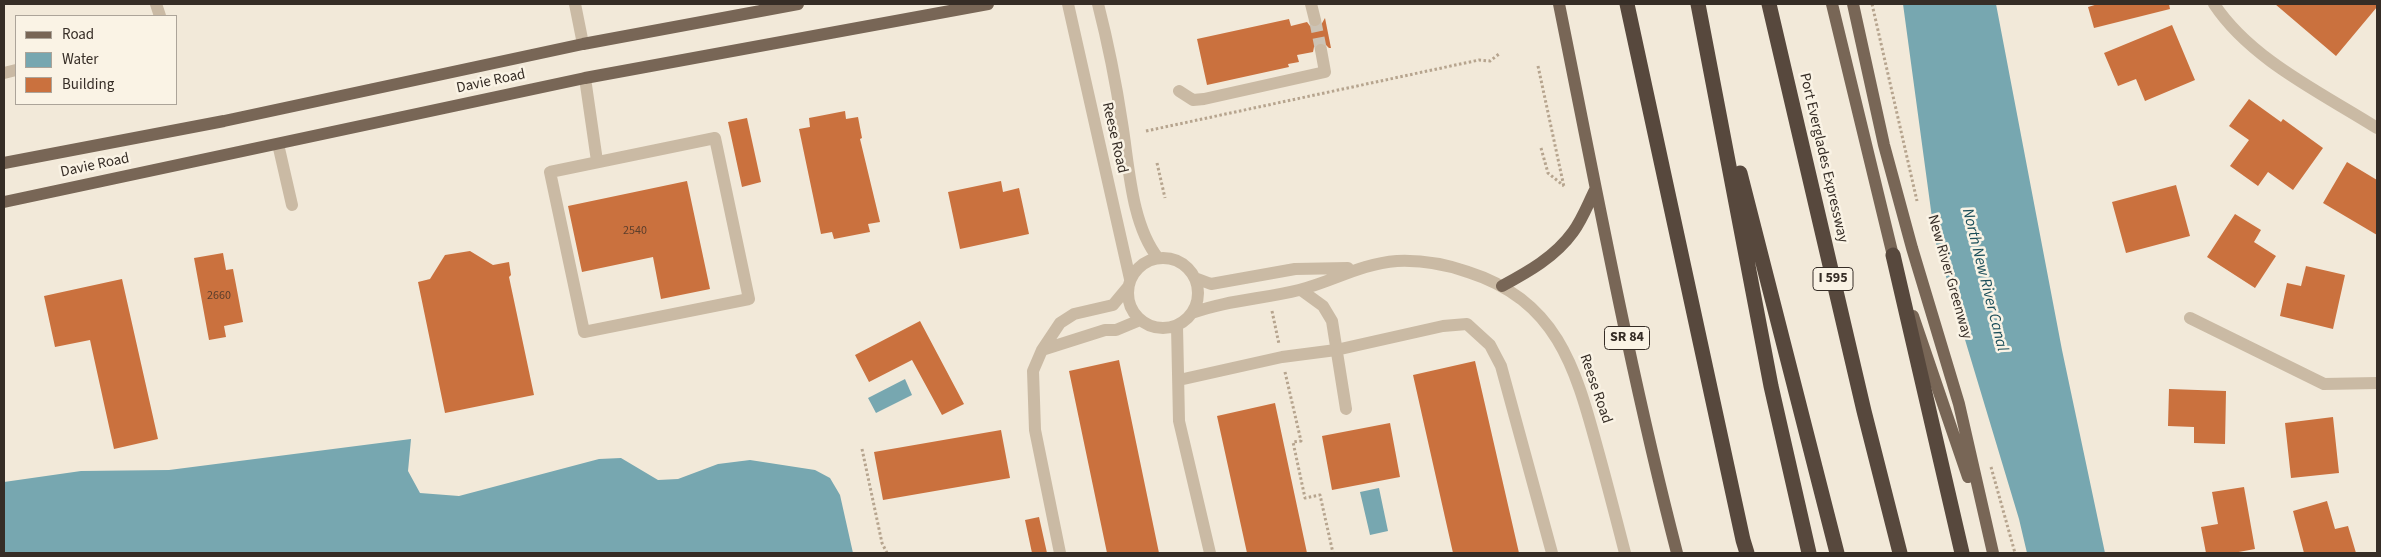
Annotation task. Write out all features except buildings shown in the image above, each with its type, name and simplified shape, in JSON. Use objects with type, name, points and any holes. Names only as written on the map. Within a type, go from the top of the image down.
[{"type":"highway","points":[[1627,4],[1744,549]]},
{"type":"highway","points":[[1698,4],[1837,553]]},
{"type":"highway","name":"Port Everglades Expressway","points":[[1769,4],[1864,411],[1900,553]]},
{"type":"highway","points":[[1705,34],[1771,386],[1809,553]]},
{"type":"highway","points":[[1893,256],[1962,553]]},
{"type":"main road","name":"Davie Road","points":[[4,163],[224,121],[583,44],[798,4]]},
{"type":"main road","name":"Davie Road","points":[[4,202],[585,78],[988,4]]},
{"type":"main road","name":"SR 84","points":[[1559,4],[1595,190],[1659,485],[1677,553]]},
{"type":"main road","points":[[1832,4],[1893,256],[1993,553]]},
{"type":"main road","points":[[1853,4],[1887,154],[1912,248],[1959,404],[1989,540]]},
{"type":"main road","points":[[1502,286],[1532,270],[1557,251],[1574,232],[1595,190]]},
{"type":"street","points":[[575,4],[583,44]]},
{"type":"street","name":"Reese Road","points":[[1068,4],[1129,283]]},
{"type":"street","name":"Reese Road","points":[[1098,4],[1112,68],[1139,221],[1152,251],[1158,258]]},
{"type":"street","points":[[1311,4],[1315,20]]},
{"type":"street","points":[[2214,4],[2224,19],[2264,57],[2377,128]]},
{"type":"street","points":[[1179,91],[1193,100],[1325,72],[1321,50]]},
{"type":"street","points":[[585,78],[597,161]]},
{"type":"street","points":[[715,138],[749,299],[584,332],[550,172],[597,161],[715,138]]},
{"type":"street","points":[[278,144],[292,205]]},
{"type":"street","points":[[1060,553],[1035,430],[1033,371],[1042,350],[1060,323],[1074,314],[1113,305],[1142,265],[1158,258],[1180,262],[1195,278],[1198,296],[1192,313],[1177,326],[1158,328],[1140,320],[1130,305],[1129,283]]},
{"type":"street","name":"Reese Road","points":[[1195,278],[1211,284],[1295,269],[1358,268],[1397,262],[1420,261],[1452,266],[1502,286],[1531,306],[1555,335],[1571,363],[1585,402],[1625,553]]},
{"type":"street","name":"Reese Road","points":[[1192,313],[1213,306],[1301,290],[1358,268]]},
{"type":"street","points":[[1301,290],[1323,306],[1332,321],[1346,409]]},
{"type":"street","points":[[2190,318],[2324,384],[2377,383]]},
{"type":"street","points":[[1042,350],[1105,330],[1116,330],[1140,320]]},
{"type":"street","points":[[1179,380],[1282,358],[1336,350],[1443,326],[1467,324],[1490,345],[1501,366],[1552,553]]},
{"type":"street","points":[[1177,326],[1179,421],[1210,553]]},
{"type":"path","name":"New River Greenway","points":[[1872,4],[1917,202]]},
{"type":"path","points":[[1146,131],[1479,60],[1490,61],[1499,54]]},
{"type":"path","points":[[1538,66],[1564,187],[1548,173],[1541,148]]},
{"type":"path","points":[[1157,163],[1165,198]]},
{"type":"path","points":[[1268,296],[1301,441],[1293,442],[1305,498],[1320,495],[1333,553]]},
{"type":"path","points":[[862,449],[882,543],[887,553]]},
{"type":"path","points":[[1988,457],[2015,553]]},
{"type":"water","name":"North New River Canal","points":[[1903,4],[1996,4],[2062,350],[2105,553],[2027,553],[2019,519],[1935,240]]},
{"type":"water","points":[[905,379],[912,395],[876,413],[868,398]]},
{"type":"water","points":[[411,439],[408,471],[420,493],[459,496],[599,459],[621,458],[658,480],[678,479],[718,464],[750,460],[815,470],[830,478],[840,495],[853,553],[4,553],[4,482],[81,471],[169,470]]},
{"type":"water","points":[[1379,488],[1388,531],[1370,535],[1360,492]]},
{"type":"tunnel","points":[[1315,20],[1321,50]]}]
